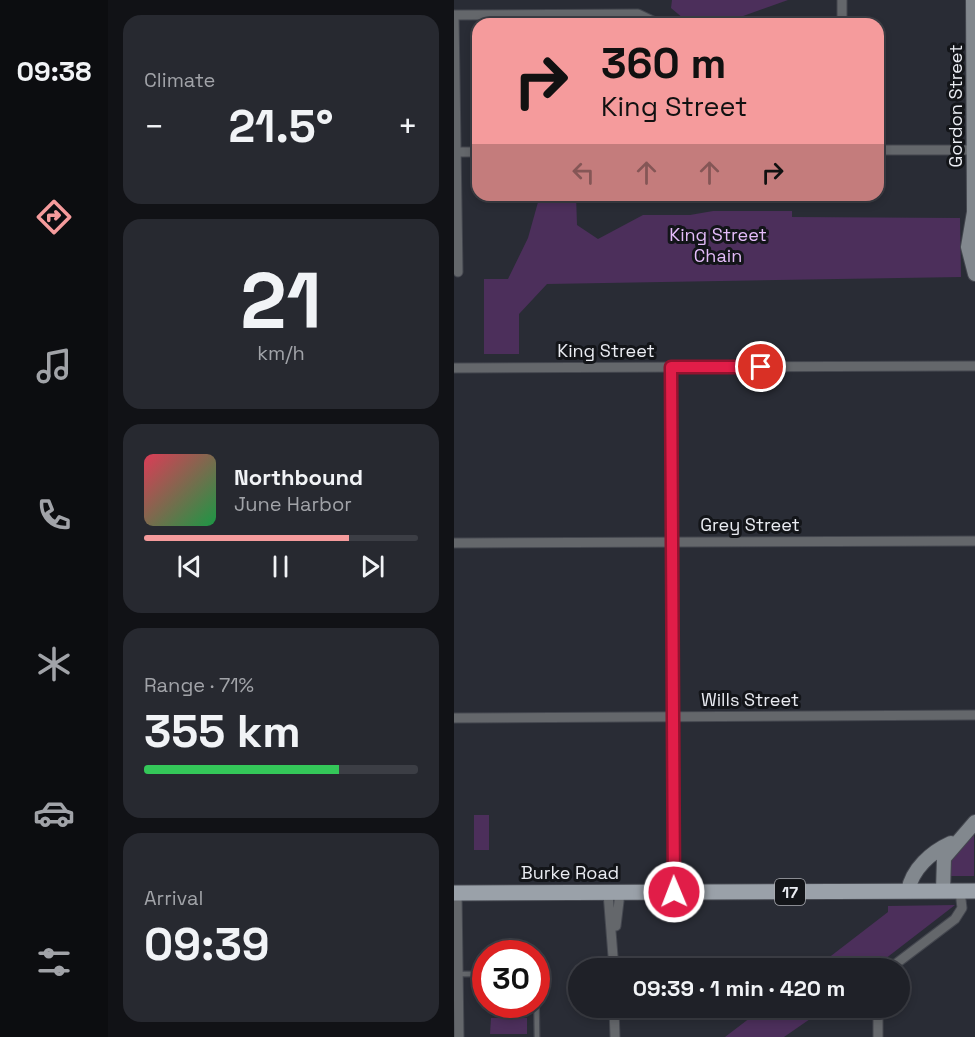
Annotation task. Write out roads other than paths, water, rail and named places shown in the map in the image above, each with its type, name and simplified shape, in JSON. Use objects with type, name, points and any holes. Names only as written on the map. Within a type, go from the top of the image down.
[{"type":"main road","name":"Burke Road","points":[[456,893],[967,891]]},
{"type":"street","points":[[842,0],[842,18]]},
{"type":"street","name":"Gordon Street","points":[[973,0],[974,212],[968,246],[974,274]]},
{"type":"street","points":[[458,272],[454,15],[638,14],[646,18]]},
{"type":"street","points":[[884,150],[974,150]]},
{"type":"street","points":[[457,152],[472,152]]},
{"type":"street","name":"King Street","points":[[454,368],[974,366]]},
{"type":"street","points":[[671,367],[674,892]]},
{"type":"street","name":"Grey Street","points":[[454,543],[974,541]]},
{"type":"street","name":"Wills Street","points":[[454,718],[974,715]]},
{"type":"street","points":[[943,891],[944,858],[974,822]]},
{"type":"street","points":[[908,891],[911,877],[919,867],[945,846],[958,840]]},
{"type":"street","points":[[904,958],[955,919],[962,908],[967,891]]},
{"type":"street","points":[[456,893],[459,1037]]},
{"type":"street","points":[[614,893],[614,958]]},
{"type":"street","points":[[614,1018],[615,1037]]},
{"type":"street","points":[[878,1018],[878,1037]]},
{"type":"lane","points":[[456,974],[472,974]]},
{"type":"lane","points":[[537,1018],[537,1037]]},
{"type":"park label","name":"King Street Chain","points":[[718,245]]}]
